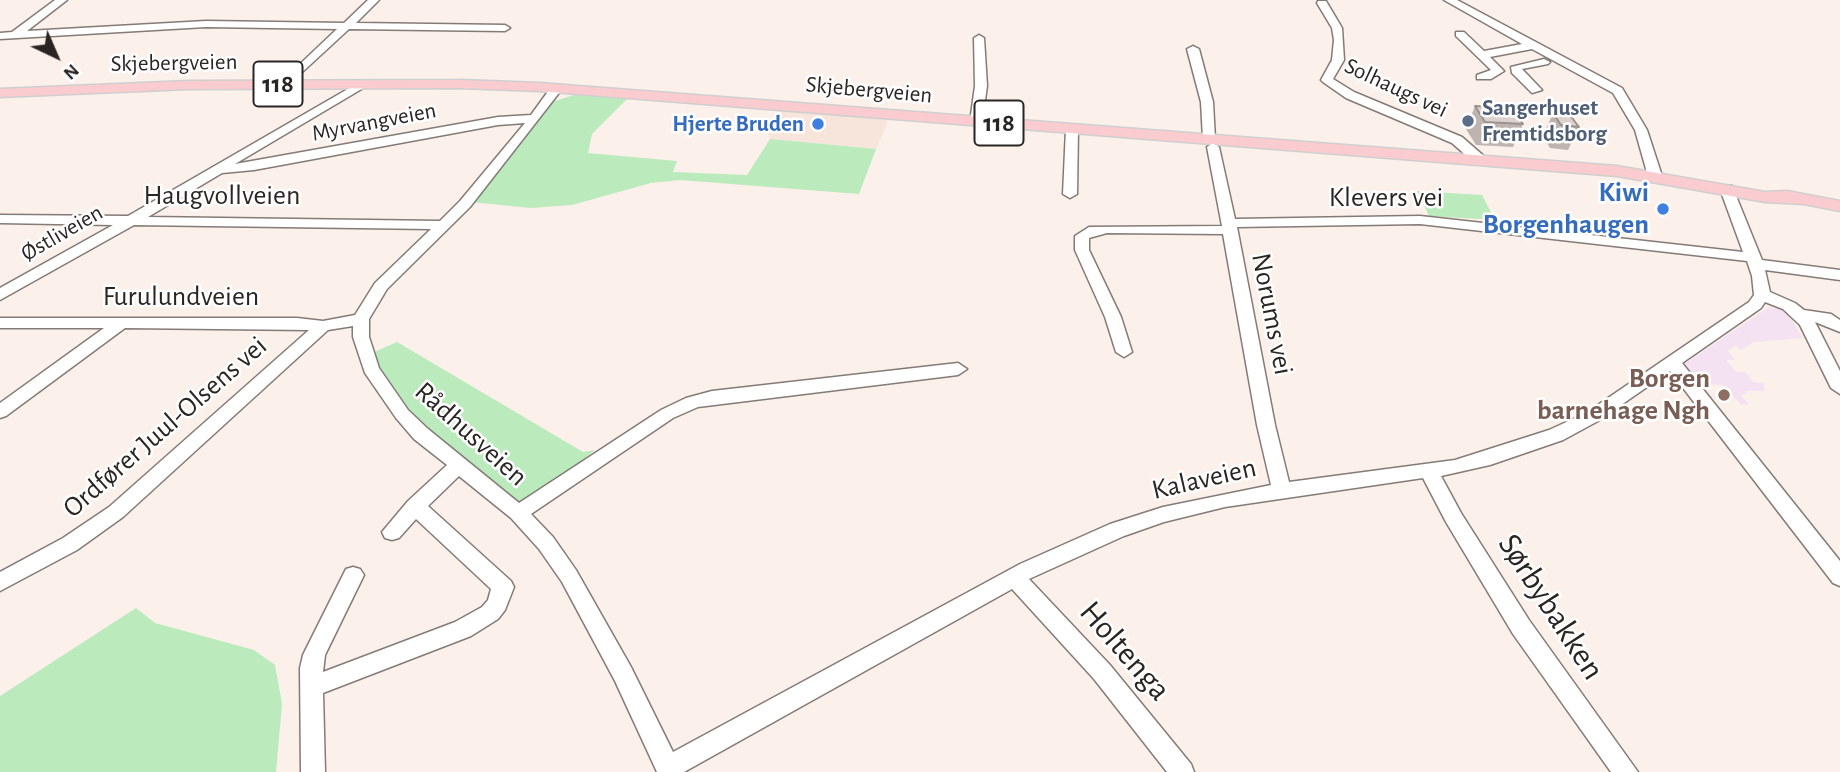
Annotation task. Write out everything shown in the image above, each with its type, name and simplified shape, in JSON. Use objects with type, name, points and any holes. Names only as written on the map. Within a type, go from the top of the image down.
[{"type":"main road","name":"Skjebergveien","points":[[0,93],[141,85],[460,84],[556,89],[1211,143],[1655,176],[1765,197],[1840,206]]},
{"type":"street","points":[[0,44],[62,0]]},
{"type":"street","points":[[285,84],[374,0]]},
{"type":"street","points":[[1449,0],[1618,91],[1641,130],[1655,176]]},
{"type":"street","name":"Solhaugs vei","points":[[1322,3],[1337,28],[1340,49],[1338,60],[1327,80],[1350,95],[1457,140],[1481,161]]},
{"type":"street","points":[[0,36],[206,24],[505,28]]},
{"type":"street","points":[[1461,34],[1498,71],[1481,77]]},
{"type":"street","points":[[976,122],[981,86],[979,38]]},
{"type":"street","points":[[1482,55],[1535,45]]},
{"type":"street","name":"Norums vei","points":[[1193,49],[1207,102],[1211,143],[1245,304],[1266,425],[1279,482],[1284,490]]},
{"type":"street","points":[[1536,90],[1516,71],[1517,67],[1544,62]]},
{"type":"street","name":"Østliveien","points":[[0,295],[222,169],[364,84]]},
{"type":"street","points":[[361,319],[381,286],[444,225],[496,168],[556,89]]},
{"type":"street","name":"Myrvangveien","points":[[222,169],[254,166],[498,121],[534,118]]},
{"type":"street","points":[[1070,194],[1072,130]]},
{"type":"street","points":[[1729,189],[1763,284],[1762,295],[1789,306],[1801,315],[1840,388]]},
{"type":"street","name":"Haugvollveien","points":[[0,219],[444,225]]},
{"type":"street","name":"Klevers vei","points":[[1124,352],[1113,317],[1082,250],[1082,236],[1089,230],[1420,220],[1753,260],[1840,275]]},
{"type":"street","name":"Kalaveien","points":[[669,770],[1014,577],[1083,543],[1163,515],[1284,490],[1430,472],[1490,458],[1556,435],[1592,417],[1755,305],[1762,295]]},
{"type":"street","points":[[1801,315],[1832,319],[1840,327]]},
{"type":"street","name":"Furulundveien","points":[[0,323],[297,323],[323,326],[361,319]]},
{"type":"street","name":"Rådhusveien","points":[[361,319],[360,337],[365,356],[387,396],[421,434],[518,513],[546,543],[569,576],[623,674],[669,770]]},
{"type":"street","points":[[0,412],[120,324]]},
{"type":"street","name":"Ordfører Juul-Olsens vei","points":[[0,582],[70,544],[116,512],[323,326]]},
{"type":"street","points":[[1670,363],[1680,370],[1840,577]]},
{"type":"street","points":[[518,513],[667,414],[692,402],[712,397],[958,369]]},
{"type":"street","points":[[392,532],[443,478],[460,466]]},
{"type":"street","name":"Sørbybakken","points":[[1430,472],[1453,517],[1527,637],[1626,772]]},
{"type":"street","points":[[311,687],[463,629],[491,613],[497,604],[503,587],[415,506]]},
{"type":"street","points":[[313,772],[311,687],[314,655],[353,575]]},
{"type":"street","name":"Holtenga","points":[[1014,577],[1102,672],[1182,772]]},
{"type":"shaded area","points":[[780,110],[871,117],[888,121],[876,149],[770,139],[766,126]]},
{"type":"shaded area","points":[[1769,307],[1788,314],[1803,338],[1754,342],[1740,350],[1735,345],[1728,351],[1735,360],[1726,360],[1736,372],[1745,372],[1753,382],[1764,383],[1764,391],[1745,391],[1747,394],[1741,395],[1749,405],[1740,404],[1724,385],[1702,384],[1713,400],[1710,400],[1683,365]]},
{"type":"green space","points":[[577,94],[628,98],[592,134],[588,153],[677,161],[673,172],[747,175],[770,139],[876,149],[859,194],[680,180],[651,183],[572,205],[531,208],[471,202],[520,144],[546,100],[555,101]]},
{"type":"green space","points":[[1417,191],[1482,195],[1495,220],[1429,216]]},
{"type":"green space","points":[[397,342],[583,452],[595,450],[518,513],[421,434],[365,356]]},
{"type":"green space","points":[[136,608],[155,623],[254,650],[275,665],[282,704],[276,772],[0,772],[0,696]]},
{"type":"building","points":[[1475,106],[1512,108],[1523,124],[1485,122]]},
{"type":"building","points":[[1553,113],[1569,114],[1579,127],[1561,125]]},
{"type":"place","name":"Sangerhuset Fremtidsborg","points":[[1468,121]]},
{"type":"place","name":"Hjerte Bruden","points":[[818,124]]},
{"type":"place","name":"Kiwi Borgenhaugen","points":[[1663,209]]},
{"type":"place","name":"Borgen barnehage Ngh","points":[[1724,395]]}]
